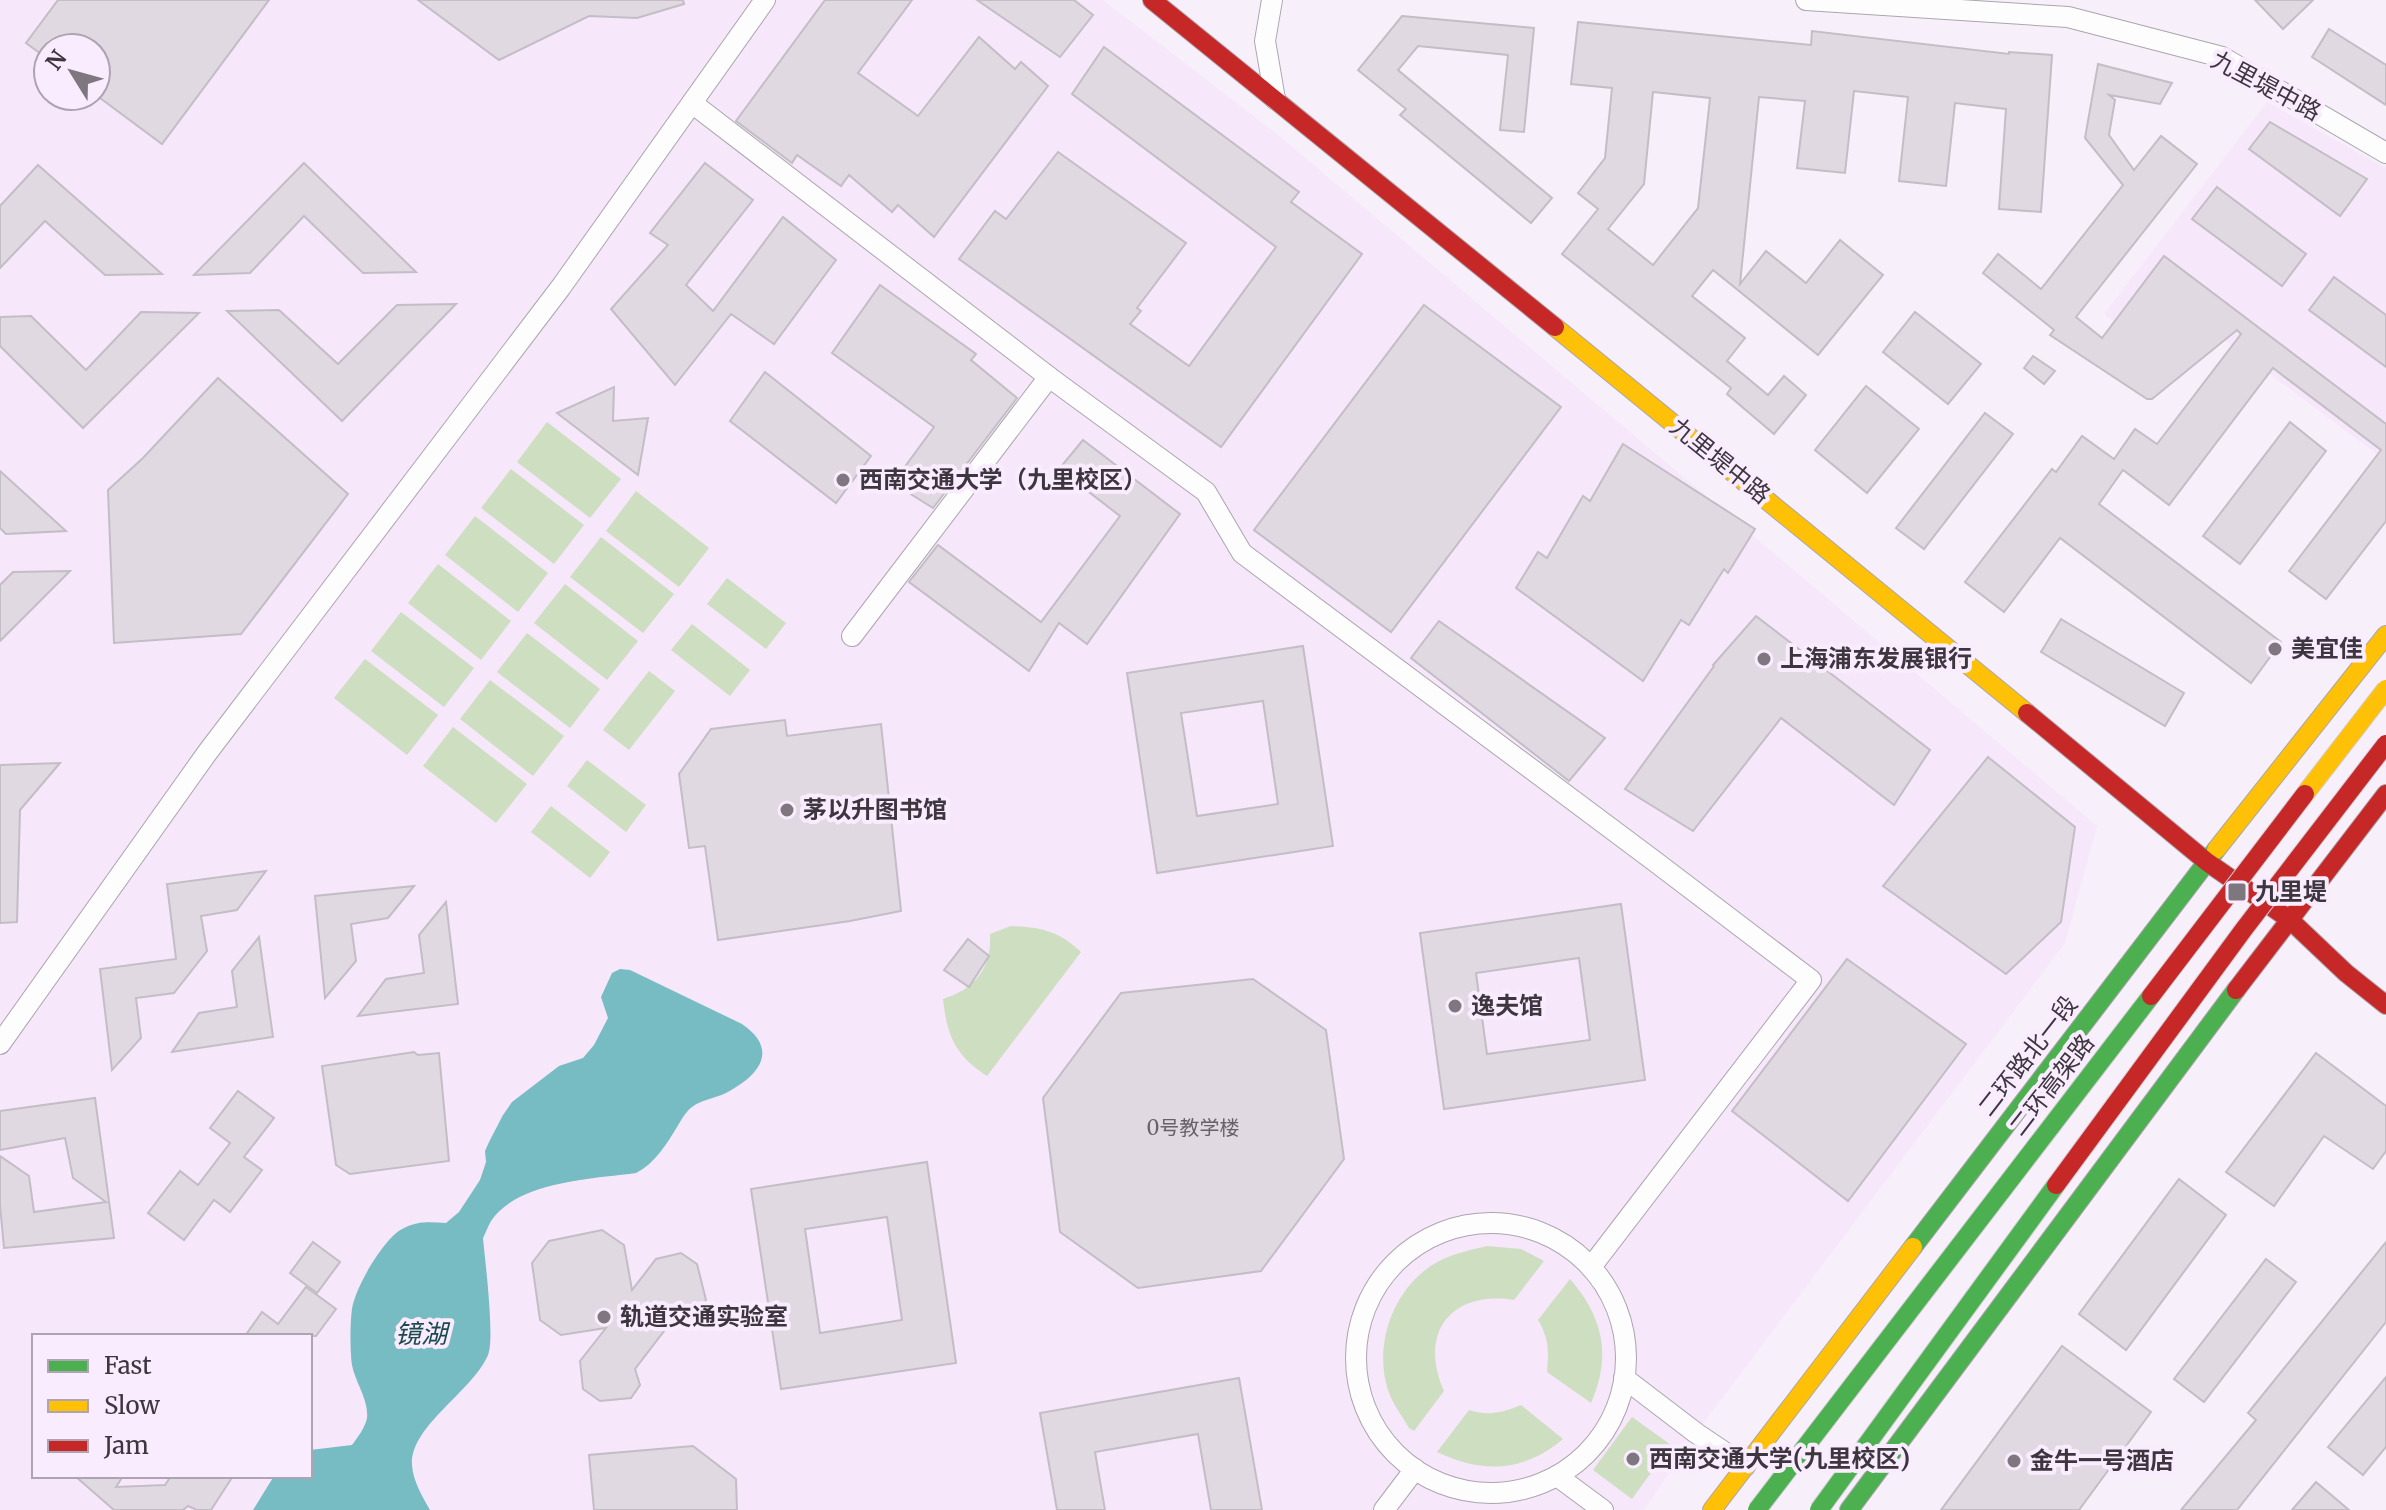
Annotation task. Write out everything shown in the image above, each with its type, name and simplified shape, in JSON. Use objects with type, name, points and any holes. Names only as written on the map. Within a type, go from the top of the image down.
[{"type":"main road","name":"九里堤中路","points":[[1152,0],[1886,596],[2207,862],[2289,919],[2346,973],[2386,1005]]},
{"type":"main road","name":"二环路北一段","points":[[1712,1510],[2207,862],[2386,635]]},
{"type":"main road","name":"二环高架路","points":[[1757,1510],[2386,689]]},
{"type":"main road","points":[[1819,1510],[2244,929],[2386,744]]},
{"type":"main road","points":[[1849,1510],[2289,919],[2386,794]]},
{"type":"street","points":[[0,1044],[207,753],[561,287],[765,0]]},
{"type":"street","points":[[1272,0],[1265,41],[1275,99]]},
{"type":"street","name":"九里堤中路","points":[[1806,0],[2068,17],[2222,57],[2386,153]]},
{"type":"street","points":[[692,103],[1049,377],[1206,492],[1242,553],[1811,980],[1591,1267]]},
{"type":"street","points":[[852,636],[1049,377]]},
{"type":"street","points":[[1484,1222],[1526,1227],[1565,1244],[1591,1267],[1618,1309],[1627,1350],[1624,1378],[1622,1392],[1603,1435],[1570,1469],[1528,1489],[1481,1494],[1435,1483],[1397,1457],[1369,1419],[1355,1374],[1358,1327],[1377,1284],[1405,1252],[1442,1231],[1484,1222]]},
{"type":"street","points":[[1624,1378],[1745,1466]]},
{"type":"street","points":[[1384,1510],[1415,1469]]},
{"type":"street","points":[[1557,1476],[1603,1510]]},
{"type":"shaded area","name":"西南交通大学（九里校区）","points":[[0,0],[1103,0],[1277,134],[2097,826],[2065,943],[1696,1433],[1644,1510],[0,1510]]},
{"type":"shaded area","points":[[2267,102],[2386,168],[2386,461],[2211,330],[2169,363],[2104,314]]},
{"type":"green space","points":[[547,422],[621,479],[590,518],[517,462]]},
{"type":"green space","points":[[511,469],[584,525],[554,564],[481,508]]},
{"type":"green space","points":[[636,491],[709,548],[679,587],[606,531]]},
{"type":"green space","points":[[475,516],[548,573],[518,612],[445,555]]},
{"type":"green space","points":[[601,537],[674,594],[643,633],[570,577]]},
{"type":"green space","points":[[438,564],[511,621],[481,660],[408,603]]},
{"type":"green space","points":[[727,578],[786,623],[766,649],[707,604]]},
{"type":"green space","points":[[565,584],[638,641],[607,680],[534,623]]},
{"type":"green space","points":[[401,612],[474,668],[444,707],[371,651]]},
{"type":"green space","points":[[692,624],[750,670],[730,696],[671,650]]},
{"type":"green space","points":[[527,633],[600,689],[570,728],[497,672]]},
{"type":"green space","points":[[365,659],[438,715],[407,755],[334,698]]},
{"type":"green space","points":[[649,671],[675,691],[629,750],[603,730]]},
{"type":"green space","points":[[490,680],[564,736],[533,776],[460,719]]},
{"type":"green space","points":[[453,727],[527,784],[496,823],[423,766]]},
{"type":"green space","points":[[587,760],[646,805],[626,832],[567,786]]},
{"type":"green space","points":[[551,806],[610,852],[590,878],[531,832]]},
{"type":"green space","points":[[1011,926],[1049,932],[1065,939],[1081,952],[987,1076],[967,1060],[954,1044],[943,999],[964,989],[979,976],[988,957],[990,934]]},
{"type":"green space","points":[[1487,1246],[1521,1249],[1544,1261],[1514,1300],[1473,1302],[1457,1309],[1446,1320],[1438,1334],[1435,1351],[1444,1391],[1414,1431],[1394,1403],[1385,1379],[1384,1345],[1393,1311],[1412,1283],[1438,1261]]},
{"type":"green space","points":[[1570,1279],[1590,1308],[1601,1338],[1601,1369],[1591,1403],[1547,1372],[1547,1345],[1538,1320]]},
{"type":"green space","points":[[1521,1405],[1563,1439],[1533,1458],[1503,1466],[1471,1464],[1437,1452],[1469,1410],[1495,1413]]},
{"type":"green space","points":[[1632,1417],[1671,1445],[1632,1499],[1593,1470]]},
{"type":"water","name":"镜湖","points":[[620,969],[630,970],[742,1024],[760,1043],[761,1062],[756,1071],[738,1086],[690,1109],[660,1153],[636,1173],[578,1180],[537,1190],[519,1197],[491,1221],[483,1238],[490,1317],[488,1355],[480,1369],[431,1423],[414,1451],[414,1477],[430,1510],[253,1510],[273,1478],[312,1478],[312,1450],[352,1445],[359,1436],[366,1422],[367,1411],[352,1365],[351,1329],[354,1300],[364,1277],[396,1233],[419,1223],[446,1223],[459,1212],[480,1180],[486,1162],[485,1151],[512,1102],[559,1066],[583,1058],[594,1045],[608,1018],[601,997],[612,973]]},
{"type":"building","points":[[58,0],[269,0],[162,144],[112,107],[112,32],[34,32]]},
{"type":"building","points":[[418,0],[683,0],[684,4],[637,18],[589,16],[499,60]]},
{"type":"building","points":[[825,0],[912,0],[858,73],[918,116],[979,37],[1015,69],[1021,62],[1048,86],[934,237],[898,205],[892,212],[849,175],[841,186],[797,155],[792,163],[736,121]]},
{"type":"building","points":[[977,0],[1074,0],[1093,15],[1060,57]]},
{"type":"building","points":[[2255,0],[2313,0],[2283,29]]},
{"type":"building","points":[[1402,16],[1534,28],[1524,132],[1500,130],[1508,55],[1418,46],[1398,70],[1552,198],[1531,223],[1400,115],[1406,109],[1358,70]]},
{"type":"building","points":[[1578,22],[1811,45],[1812,31],[2009,54],[2052,55],[2041,212],[1999,209],[2006,109],[1955,103],[1946,186],[1899,181],[1908,97],[1854,91],[1845,173],[1797,168],[1805,101],[1759,97],[1740,284],[1766,251],[1806,283],[1840,240],[1883,275],[1818,355],[1713,270],[1692,296],[1745,338],[1727,361],[1768,395],[1784,376],[1806,395],[1774,434],[1727,394],[1731,388],[1562,254],[1598,209],[1578,193],[1605,158],[1612,88],[1571,84]],"holes":[[[1653,92],[1710,98],[1698,208],[1653,265],[1608,229],[1644,184]]]},
{"type":"building","points":[[2329,29],[2386,65],[2386,105],[2312,57]]},
{"type":"building","points":[[1104,47],[1299,192],[1291,202],[1362,254],[1221,447],[959,259],[995,211],[1006,219],[1058,152],[1186,243],[1137,308],[1141,311],[1130,324],[1189,366],[1276,247],[1072,94]]},
{"type":"building","points":[[2098,64],[2172,83],[2160,104],[2109,95],[2115,100],[2109,135],[2134,170],[2161,136],[2197,164],[2076,317],[2102,338],[2164,256],[2386,424],[2386,521],[2326,599],[2289,571],[2381,450],[2273,368],[2169,505],[2123,470],[2099,504],[2281,642],[2251,683],[2060,538],[2004,612],[1965,582],[2052,469],[2056,472],[2082,436],[2114,459],[2135,429],[2157,444],[2241,334],[2237,330],[2152,399],[2147,399],[2050,335],[2054,330],[1983,273],[1998,254],[2041,289],[2123,185],[2085,138]]},
{"type":"building","points":[[2270,122],[2367,179],[2340,216],[2249,149]]},
{"type":"building","points":[[304,163],[416,272],[363,273],[304,216],[250,273],[194,275]]},
{"type":"building","points":[[705,163],[753,200],[686,285],[713,311],[783,217],[836,260],[774,344],[731,314],[675,385],[611,309],[668,245],[650,233]]},
{"type":"building","points":[[38,165],[162,274],[105,275],[45,221],[0,268],[0,206]]},
{"type":"building","points":[[2217,187],[2306,254],[2282,286],[2192,219]]},
{"type":"building","points":[[2334,277],[2386,315],[2386,367],[2309,310]]},
{"type":"building","points":[[880,285],[976,354],[971,360],[1017,398],[933,508],[893,483],[934,427],[832,353]]},
{"type":"building","points":[[456,304],[342,421],[227,311],[279,310],[338,364],[397,305]]},
{"type":"building","points":[[1424,305],[1561,407],[1391,632],[1254,530]]},
{"type":"building","points":[[141,312],[199,313],[83,428],[0,346],[0,317],[31,316],[86,370]]},
{"type":"building","points":[[1915,312],[1981,364],[1948,404],[1883,352]]},
{"type":"building","points":[[2033,356],[2055,371],[2044,384],[2024,368]]},
{"type":"building","points":[[765,372],[871,456],[836,503],[730,421]]},
{"type":"building","points":[[218,378],[348,494],[241,634],[114,643],[108,490],[143,458]]},
{"type":"building","points":[[1866,386],[1919,429],[1867,493],[1815,450]]},
{"type":"building","points":[[614,387],[613,421],[648,418],[638,475],[557,413]]},
{"type":"building","points":[[1985,413],[2013,434],[1924,549],[1896,528]]},
{"type":"building","points":[[2290,422],[2326,451],[2240,564],[2203,536]]},
{"type":"building","points":[[1083,440],[1180,514],[1087,644],[1059,623],[1029,671],[909,582],[938,545],[1041,622],[1120,516],[1059,469]]},
{"type":"building","points":[[1623,444],[1755,529],[1728,573],[1724,569],[1689,625],[1681,620],[1643,681],[1516,588],[1538,552],[1547,558],[1583,496],[1590,501]]},
{"type":"building","points":[[0,471],[66,531],[6,534],[0,528]]},
{"type":"building","points":[[70,571],[0,641],[0,585],[13,572]]},
{"type":"building","points":[[1756,616],[1930,750],[1894,805],[1781,718],[1693,831],[1625,789],[1713,665]]},
{"type":"building","points":[[2061,619],[2184,693],[2165,726],[2041,652]]},
{"type":"building","points":[[1439,621],[1605,738],[1569,781],[1411,658]]},
{"type":"building","points":[[1303,646],[1333,846],[1157,873],[1127,673]],"holes":[[[1263,701],[1278,804],[1197,816],[1181,713]]]},
{"type":"building","name":"茅以升图书馆","points":[[785,720],[787,736],[881,724],[901,911],[718,940],[705,846],[689,848],[679,774],[711,729]]},
{"type":"building","points":[[1988,757],[2075,827],[2061,922],[2006,974],[1883,886]]},
{"type":"building","points":[[60,763],[20,810],[17,922],[0,923],[0,765]]},
{"type":"building","points":[[266,871],[237,910],[201,916],[207,951],[174,993],[136,998],[141,1038],[112,1070],[100,969],[176,959],[167,884]]},
{"type":"building","points":[[414,886],[388,918],[351,924],[356,961],[325,998],[315,896]]},
{"type":"building","points":[[446,902],[458,1004],[358,1016],[386,979],[424,973],[419,935]]},
{"type":"building","name":"逸夫馆","points":[[1621,904],[1645,1080],[1444,1109],[1420,933]],"holes":[[[1579,958],[1590,1040],[1487,1054],[1476,973]]]},
{"type":"building","points":[[259,937],[273,1037],[172,1052],[199,1013],[237,1007],[232,971]]},
{"type":"building","points":[[968,939],[989,956],[969,987],[944,970]]},
{"type":"building","points":[[1847,959],[1966,1044],[1848,1201],[1732,1111]]},
{"type":"building","points":[[1253,979],[1326,1030],[1344,1159],[1261,1271],[1138,1288],[1060,1232],[1043,1098],[1121,993]]},
{"type":"building","points":[[414,1052],[418,1055],[439,1053],[449,1161],[350,1174],[336,1165],[322,1066]]},
{"type":"building","points":[[2316,1053],[2386,1106],[2386,1151],[2373,1169],[2324,1136],[2274,1206],[2226,1172]]},
{"type":"building","points":[[238,1091],[274,1118],[244,1157],[262,1170],[230,1212],[214,1200],[184,1240],[148,1213],[180,1171],[198,1185],[230,1143],[210,1128]]},
{"type":"building","points":[[95,1098],[114,1238],[4,1248],[0,1156],[29,1176],[34,1212],[106,1202],[73,1178],[65,1138],[0,1150],[0,1111]]},
{"type":"building","points":[[927,1162],[956,1363],[781,1389],[751,1189]],"holes":[[[887,1217],[902,1320],[820,1333],[805,1229]]]},
{"type":"building","points":[[2179,1179],[2226,1215],[2126,1350],[2079,1314]]},
{"type":"building","name":"轨道交通实验室","points":[[602,1230],[624,1245],[632,1290],[656,1259],[681,1253],[697,1264],[706,1300],[696,1313],[678,1313],[635,1369],[640,1385],[631,1398],[600,1401],[583,1389],[580,1361],[606,1328],[561,1335],[540,1320],[532,1263],[549,1241]]},
{"type":"building","points":[[313,1242],[340,1262],[317,1293],[290,1273]]},
{"type":"building","points":[[2386,1242],[2386,1322],[2237,1510],[2181,1510],[2256,1420],[2248,1413]]},
{"type":"building","points":[[2266,1259],[2296,1282],[2204,1402],[2174,1379]]},
{"type":"building","points":[[306,1287],[336,1309],[316,1336],[246,1334],[262,1312],[278,1324]]},
{"type":"building","points":[[2062,1346],[2151,1412],[2079,1510],[1941,1510]]},
{"type":"building","points":[[2386,1377],[2386,1447],[2363,1475],[2328,1447]]},
{"type":"building","points":[[1239,1378],[1262,1510],[1211,1510],[1198,1434],[1095,1452],[1105,1510],[1057,1510],[1040,1413]]},
{"type":"building","points":[[693,1446],[736,1479],[737,1510],[594,1510],[589,1455]]},
{"type":"building","points":[[77,1478],[122,1478],[116,1487],[165,1485],[170,1478],[232,1478],[211,1510],[188,1506],[183,1510],[114,1510]]},
{"type":"building","points":[[2316,1482],[2349,1510],[2292,1510]]},
{"type":"traffic: fast","points":[[1913,1247],[2216,850]]},
{"type":"traffic: fast","points":[[1849,1510],[2236,990]]},
{"type":"traffic: fast","points":[[1757,1510],[2151,996]]},
{"type":"traffic: fast","points":[[1819,1510],[2056,1185]]},
{"type":"traffic: slow","points":[[1555,327],[2027,713]]},
{"type":"traffic: slow","points":[[2216,850],[2386,635]]},
{"type":"traffic: slow","points":[[2305,794],[2386,689]]},
{"type":"traffic: slow","points":[[1712,1510],[1913,1247]]},
{"type":"traffic: jam","points":[[1152,0],[1555,327]]},
{"type":"traffic: jam","points":[[2027,713],[2207,862],[2289,919],[2346,973],[2386,1005]]},
{"type":"traffic: jam","points":[[2056,1185],[2244,929],[2386,744]]},
{"type":"traffic: jam","points":[[2151,996],[2305,794]]},
{"type":"traffic: jam","points":[[2236,990],[2386,794]]},
{"type":"place","name":"西南交通大学（九里校区）","points":[[843,480]]},
{"type":"place","name":"美宜佳","points":[[2275,649]]},
{"type":"place","name":"上海浦东发展银行","points":[[1764,659]]},
{"type":"place","name":"茅以升图书馆","points":[[787,810]]},
{"type":"place","name":"九里堤","points":[[2237,892]]},
{"type":"place","name":"逸夫馆","points":[[1455,1006]]},
{"type":"place","name":"轨道交通实验室","points":[[604,1317]]},
{"type":"place","name":"西南交通大学(九里校区)","points":[[1633,1459]]},
{"type":"place","name":"金牛一号酒店","points":[[2014,1461]]}]
